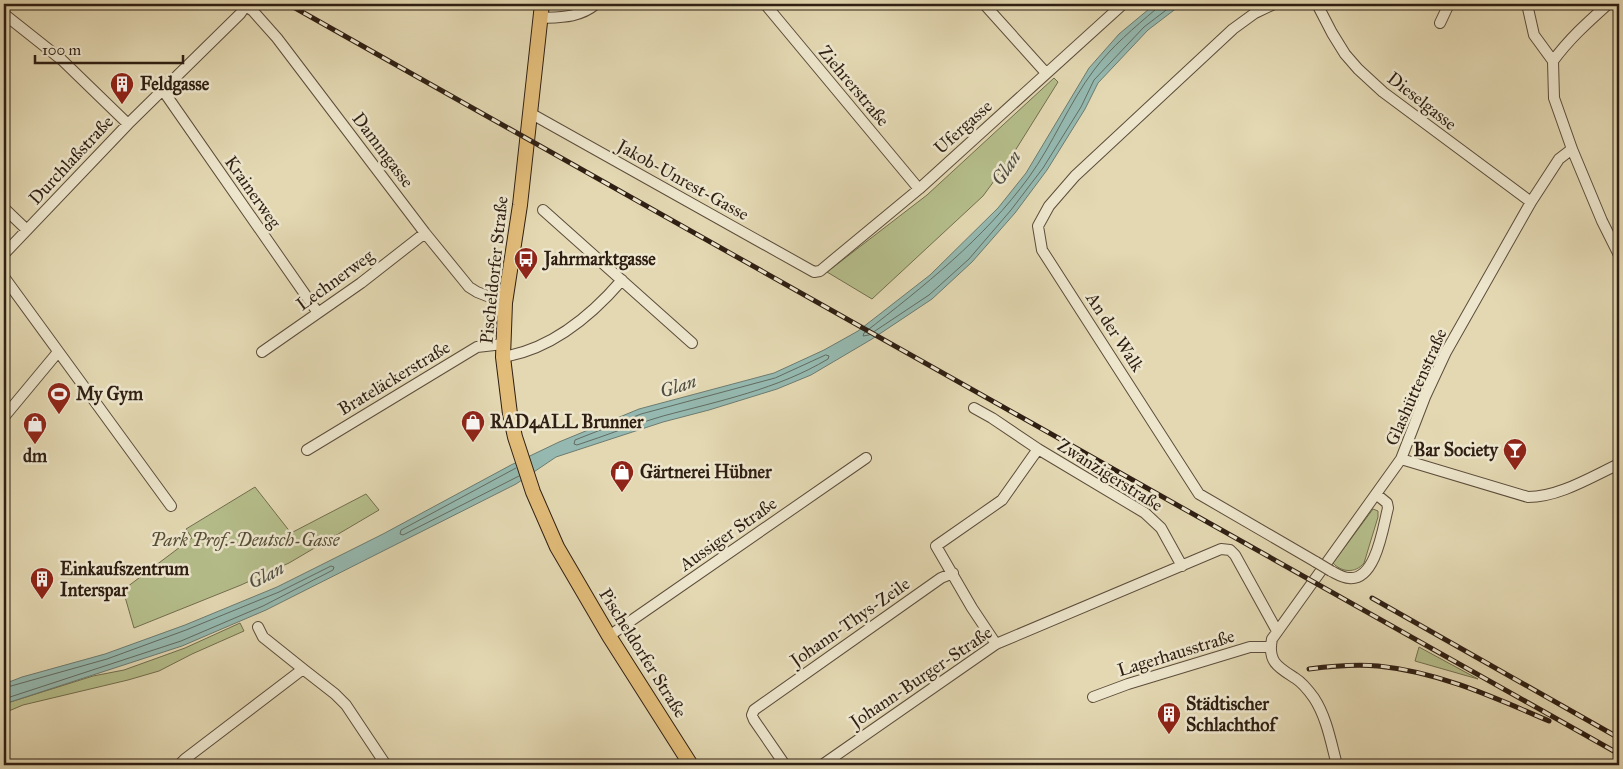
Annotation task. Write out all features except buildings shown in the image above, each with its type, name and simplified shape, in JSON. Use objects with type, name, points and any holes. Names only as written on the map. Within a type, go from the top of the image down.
[{"type":"main road","name":"Pischeldorfer Straße","points":[[541,11],[520,206],[506,304],[503,351],[510,414],[533,492],[557,547],[609,636],[691,765]]},
{"type":"street","name":"Durchlaßstraße","points":[[4,254],[162,89],[240,14],[245,4]]},
{"type":"street","name":"Dammgasse","points":[[245,4],[277,38],[426,233],[469,286],[484,296],[506,304]]},
{"type":"street","points":[[541,11],[566,17],[578,15],[596,4]]},
{"type":"street","name":"Ziehrerstraße","points":[[765,4],[919,189]]},
{"type":"street","points":[[984,4],[1046,73]]},
{"type":"street","name":"Ufergasse","points":[[820,271],[919,189],[1123,4]]},
{"type":"street","name":"An der Walk","points":[[1274,4],[1255,12],[1233,29],[1075,176],[1049,206],[1038,226],[1042,250],[1199,494],[1332,571],[1351,579],[1359,577],[1368,569],[1374,558],[1388,508],[1387,504],[1376,494]]},
{"type":"street","name":"Dieselgasse","points":[[1318,4],[1345,54],[1370,81],[1409,113],[1531,202]]},
{"type":"street","points":[[1440,23],[1449,4]]},
{"type":"street","points":[[1527,4],[1534,34],[1554,61]]},
{"type":"street","points":[[1608,4],[1577,32],[1554,61],[1554,98],[1572,149],[1602,221],[1619,255]]},
{"type":"street","points":[[4,14],[62,60],[128,124]]},
{"type":"street","name":"Krainerweg","points":[[162,89],[318,312]]},
{"type":"street","name":"Jakob-Unrest-Gasse","points":[[530,113],[814,272],[820,271]]},
{"type":"street","name":"Glashüttenstraße","points":[[1277,631],[1401,459],[1425,396],[1446,352],[1531,202],[1560,159],[1572,149]]},
{"type":"street","points":[[4,208],[27,230]]},
{"type":"street","points":[[543,210],[692,343]]},
{"type":"street","name":"Lechnerweg","points":[[262,352],[361,283],[426,233]]},
{"type":"street","points":[[4,277],[172,506]]},
{"type":"street","points":[[503,351],[519,355],[554,339],[600,306],[622,280]]},
{"type":"street","name":"Brateläckerstraße","points":[[307,450],[477,347],[503,351]]},
{"type":"street","points":[[4,418],[58,352]]},
{"type":"street","name":"Zwanzigerstraße","points":[[974,408],[1145,513],[1161,528],[1182,566]]},
{"type":"street","points":[[996,644],[972,608],[936,546],[1002,500],[1038,449]]},
{"type":"street","name":"Aussiger Straße","points":[[609,636],[866,458]]},
{"type":"street","points":[[1401,459],[1528,497],[1540,497],[1558,491],[1619,464]]},
{"type":"street","points":[[1182,566],[1221,549],[1230,550],[1235,556],[1277,631],[1270,647],[1275,664],[1305,686],[1315,700],[1323,716],[1337,765]]},
{"type":"street","name":"Johann-Burger-Straße","points":[[822,765],[996,644],[1182,566]]},
{"type":"street","name":"Johann-Thys-Zeile","points":[[785,765],[754,720],[752,715],[754,710],[941,578],[953,573]]},
{"type":"street","points":[[258,627],[263,637],[335,694],[346,705],[386,765]]},
{"type":"street","name":"Lagerhausstraße","points":[[1093,697],[1128,684],[1250,647],[1270,647]]},
{"type":"street","points":[[178,765],[303,669]]},
{"type":"green space","points":[[1054,78],[1058,82],[1008,162],[983,196],[872,299],[827,272],[927,195]]},
{"type":"green space","name":"Park Prof.-Deutsch-Gasse","points":[[255,487],[291,533],[366,494],[379,510],[289,563],[241,585],[134,628],[123,590],[192,538],[186,529]]},
{"type":"green space","points":[[1373,509],[1378,511],[1378,517],[1364,563],[1352,570],[1344,570],[1336,566],[1333,563]]},
{"type":"green space","points":[[240,623],[244,631],[159,671],[23,705],[4,713],[4,704],[93,676],[124,670],[185,648]]},
{"type":"green space","points":[[1419,647],[1478,679],[1415,661]]},
{"type":"water","points":[[1155,4],[1182,4],[1148,30],[1098,83],[1085,109],[1047,170],[1015,213],[972,262],[932,299],[872,339],[811,375],[777,389],[663,422],[556,457],[516,484],[266,610],[182,646],[4,704],[4,684],[22,677],[105,654],[185,625],[277,587],[559,442],[639,409],[774,373],[824,350],[858,331],[930,275],[998,208],[1026,173],[1089,68],[1119,34]]},
{"type":"railway","points":[[288,4],[1619,754]]},
{"type":"railway","points":[[1372,598],[1619,738]]},
{"type":"railway","points":[[1309,669],[1369,665],[1401,669],[1465,687],[1549,721]]},
{"type":"place","name":"Feldgasse","points":[[122,105]]},
{"type":"place","name":"Jahrmarktgasse","points":[[526,280]]},
{"type":"place","name":"My Gym","points":[[59,415]]},
{"type":"place","name":"RAD4ALL Brunner","points":[[473,443]]},
{"type":"place","name":"dm","points":[[35,445]]},
{"type":"place","name":"Bar Society","points":[[1515,471]]},
{"type":"place","name":"Gärtnerei Hübner","points":[[622,493]]},
{"type":"place","name":"Einkaufszentrum Interspar","points":[[42,600]]},
{"type":"place","name":"Städtischer Schlachthof","points":[[1169,735]]},
{"type":"water label","name":"Glan","points":[[1006,168]]},
{"type":"water label","name":"Glan","points":[[678,386]]},
{"type":"water label","name":"Glan","points":[[266,575]]}]
